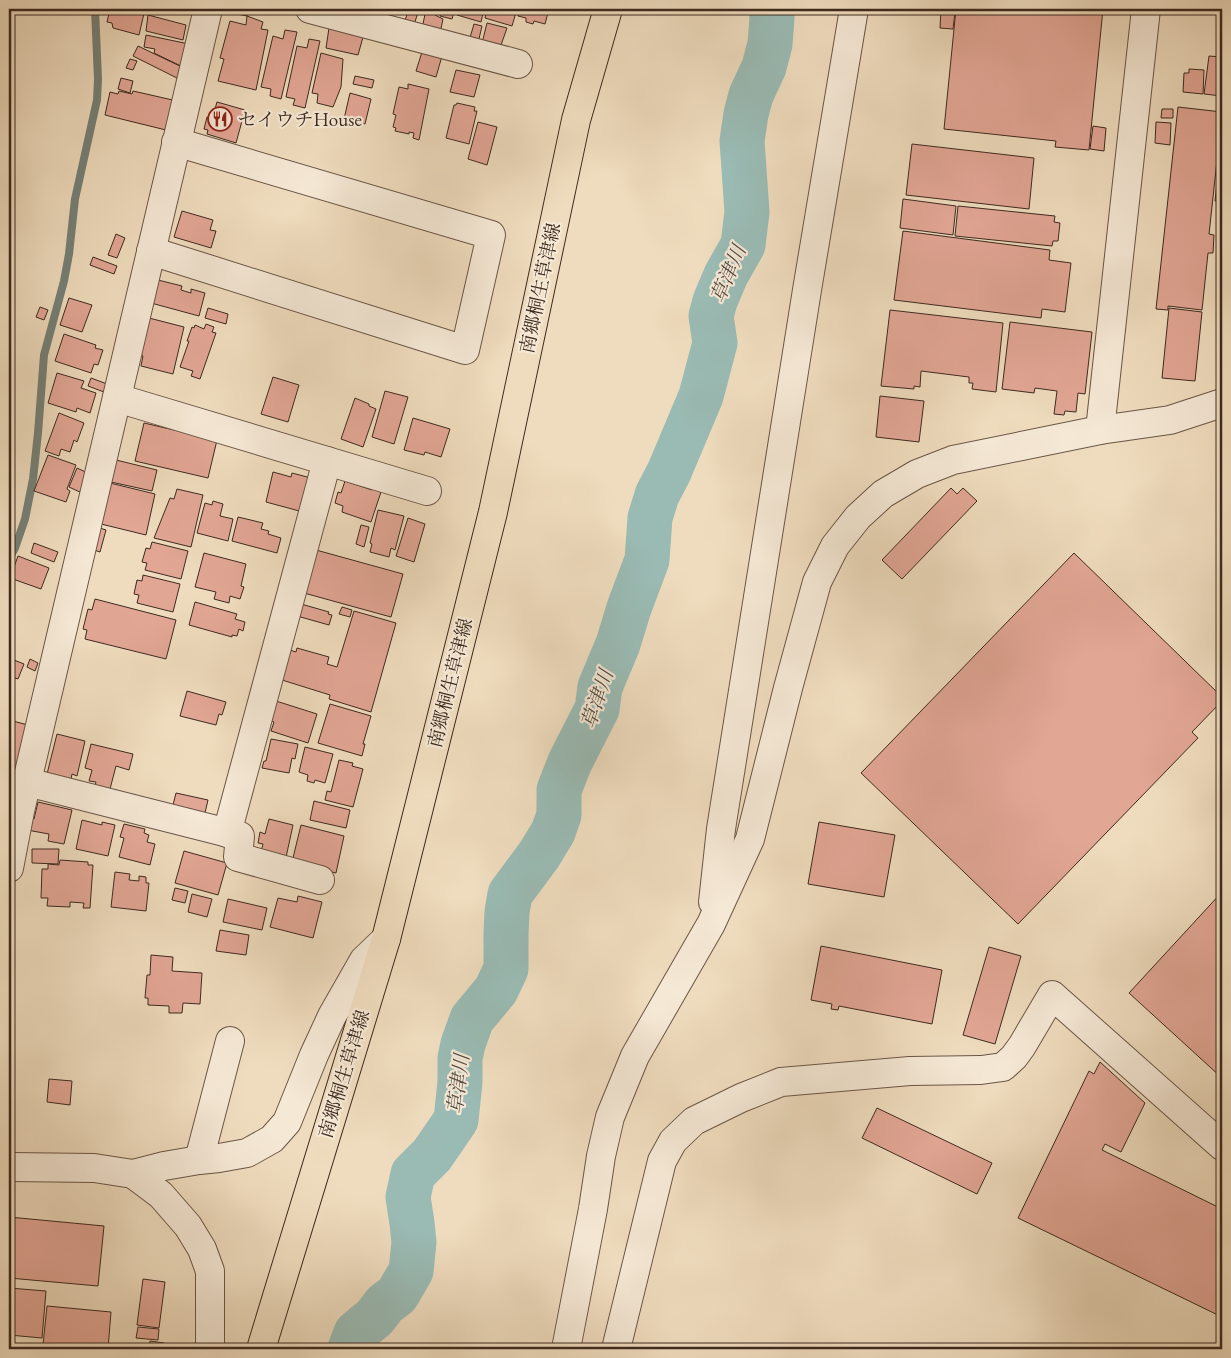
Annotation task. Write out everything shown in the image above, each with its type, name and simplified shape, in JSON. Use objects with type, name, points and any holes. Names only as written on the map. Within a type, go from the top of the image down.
[{"type":"main road","name":"南郷桐生草津線","points":[[261,1349],[386,939],[493,512],[576,120],[608,9]]},
{"type":"street","points":[[9,868],[27,782],[208,9]]},
{"type":"street","points":[[310,9],[518,64]]},
{"type":"street","points":[[711,924],[722,819],[854,9]]},
{"type":"street","points":[[1100,430],[1146,9]]},
{"type":"street","points":[[151,251],[465,350],[491,235],[176,142]]},
{"type":"street","points":[[117,398],[427,491]]},
{"type":"street","points":[[566,1349],[610,1116],[635,1056],[711,924],[750,839],[816,582],[835,546],[858,517],[883,494],[917,474],[953,460],[1100,430],[1170,420],[1222,403]]},
{"type":"street","points":[[227,833],[327,461]]},
{"type":"street","points":[[27,782],[240,836],[238,857],[320,880]]},
{"type":"street","points":[[9,1167],[94,1168],[133,1174],[164,1166],[247,1153],[272,1140],[287,1122],[332,1016],[364,960],[386,939]]},
{"type":"street","points":[[616,1349],[662,1161],[673,1141],[694,1121],[741,1098],[781,1082],[910,1071],[981,1070],[1003,1067],[1022,1046],[1052,995],[1222,1146]]},
{"type":"street","points":[[198,1160],[230,1041]]},
{"type":"street","points":[[133,1174],[162,1195],[188,1226],[202,1249],[210,1272],[210,1349]]},
{"type":"building","points":[[110,9],[145,9],[139,35],[113,28],[112,23],[107,22]]},
{"type":"building","points":[[229,9],[249,9],[247,16],[228,12]]},
{"type":"building","points":[[409,9],[419,9],[414,25],[404,23]]},
{"type":"building","points":[[426,9],[436,12],[435,15],[443,19],[440,33],[422,29]]},
{"type":"building","points":[[433,9],[455,9],[452,19],[440,16],[442,11]]},
{"type":"building","points":[[458,9],[484,9],[481,22],[457,15]]},
{"type":"building","points":[[487,9],[517,9],[512,26],[485,18]]},
{"type":"building","points":[[520,9],[549,9],[545,24],[534,21],[533,24],[526,22],[526,18],[518,16]]},
{"type":"building","points":[[956,9],[1103,9],[1089,150],[1055,147],[1056,141],[944,129]]},
{"type":"building","points":[[941,10],[955,12],[953,29],[940,28]]},
{"type":"building","points":[[148,15],[186,25],[183,40],[146,31]]},
{"type":"building","points":[[247,16],[263,22],[261,29],[268,30],[256,90],[218,81],[224,59],[220,58],[230,21],[246,25]]},
{"type":"building","points":[[487,23],[507,28],[500,48],[482,43]]},
{"type":"building","points":[[474,24],[482,26],[478,43],[469,41]]},
{"type":"building","points":[[329,28],[363,37],[358,55],[326,48]]},
{"type":"building","points":[[285,30],[297,32],[281,99],[270,96],[271,89],[261,87],[273,36],[283,39]]},
{"type":"building","points":[[146,35],[189,44],[185,68],[154,53],[155,49],[144,47]]},
{"type":"building","points":[[309,39],[320,41],[305,108],[293,105],[295,99],[286,97],[297,46],[307,48]]},
{"type":"building","points":[[138,46],[184,68],[179,79],[133,56]]},
{"type":"building","points":[[422,52],[442,56],[436,77],[416,71]]},
{"type":"building","points":[[321,53],[343,59],[341,87],[333,107],[317,103],[318,94],[312,93]]},
{"type":"building","points":[[1209,56],[1222,57],[1222,96],[1204,94]]},
{"type":"building","points":[[130,59],[137,61],[133,70],[126,68]]},
{"type":"building","points":[[1189,69],[1204,70],[1203,94],[1183,92],[1184,73],[1189,73]]},
{"type":"building","points":[[456,70],[480,75],[474,97],[450,92]]},
{"type":"building","points":[[355,76],[374,80],[372,88],[353,84]]},
{"type":"building","points":[[121,78],[133,81],[130,93],[118,89]]},
{"type":"building","points":[[408,84],[429,89],[419,140],[413,138],[414,133],[409,132],[409,134],[395,131],[396,128],[393,127],[396,115],[393,114],[399,87],[408,89]]},
{"type":"building","points":[[119,91],[132,94],[133,91],[177,101],[170,131],[105,115],[110,92],[118,94]]},
{"type":"building","points":[[350,93],[371,99],[365,124],[344,119]]},
{"type":"building","points":[[217,102],[245,110],[236,143],[207,134],[208,130],[204,129],[207,117],[212,119]]},
{"type":"building","points":[[457,103],[475,107],[474,111],[477,111],[469,144],[446,138],[454,105]]},
{"type":"building","points":[[1178,107],[1222,112],[1222,142],[1219,142],[1209,234],[1214,235],[1213,253],[1208,253],[1202,310],[1168,306],[1168,310],[1156,309]]},
{"type":"building","points":[[1162,109],[1173,109],[1173,118],[1161,118]]},
{"type":"building","points":[[478,122],[497,127],[487,165],[468,159]]},
{"type":"building","points":[[1156,122],[1171,123],[1170,145],[1155,143]]},
{"type":"building","points":[[1093,126],[1106,128],[1104,151],[1090,149]]},
{"type":"building","points":[[912,144],[1034,158],[1029,209],[906,195]]},
{"type":"building","points":[[1222,145],[1222,202],[1215,201]]},
{"type":"building","points":[[903,199],[956,206],[953,235],[900,228]]},
{"type":"building","points":[[958,206],[1055,216],[1054,222],[1060,223],[1058,241],[1053,241],[1052,246],[955,236]]},
{"type":"building","points":[[182,211],[213,220],[210,230],[216,231],[211,248],[174,237]]},
{"type":"building","points":[[903,231],[1050,250],[1049,260],[1071,263],[1065,312],[1042,309],[1041,318],[894,300]]},
{"type":"building","points":[[116,234],[125,238],[117,258],[108,255]]},
{"type":"building","points":[[93,257],[117,266],[114,274],[90,265]]},
{"type":"building","points":[[158,280],[182,286],[181,290],[191,293],[191,289],[205,293],[199,316],[151,303]]},
{"type":"building","points":[[69,298],[92,305],[82,332],[60,325]]},
{"type":"building","points":[[40,307],[48,310],[44,320],[36,317]]},
{"type":"building","points":[[208,308],[228,314],[226,324],[205,318]]},
{"type":"building","points":[[1169,308],[1202,312],[1195,381],[1162,378]]},
{"type":"building","points":[[890,310],[1003,323],[996,392],[972,389],[973,383],[969,383],[969,377],[921,371],[920,387],[914,386],[914,389],[881,386]]},
{"type":"building","points":[[149,318],[184,327],[173,374],[141,366],[143,356],[140,355]]},
{"type":"building","points":[[1010,322],[1092,332],[1085,394],[1078,393],[1076,412],[1065,411],[1064,415],[1054,414],[1057,391],[1035,388],[1034,393],[1002,389]]},
{"type":"building","points":[[206,324],[214,327],[212,332],[216,333],[200,379],[191,376],[193,371],[180,367],[192,327],[194,328],[195,325],[204,329]]},
{"type":"building","points":[[64,334],[96,345],[95,348],[103,350],[98,365],[94,364],[91,373],[55,361]]},
{"type":"building","points":[[57,373],[84,381],[81,388],[96,393],[90,413],[77,408],[76,412],[48,403]]},
{"type":"building","points":[[273,377],[299,385],[288,422],[261,414]]},
{"type":"building","points":[[91,378],[107,384],[104,392],[88,386]]},
{"type":"building","points":[[385,391],[408,397],[394,444],[372,437]]},
{"type":"building","points":[[880,396],[924,401],[919,442],[876,437]]},
{"type":"building","points":[[355,398],[376,409],[363,447],[341,439]]},
{"type":"building","points":[[59,413],[84,423],[77,442],[74,440],[70,452],[61,449],[59,456],[45,451]]},
{"type":"building","points":[[413,418],[450,429],[441,457],[425,452],[424,455],[404,450]]},
{"type":"building","points":[[144,423],[217,440],[208,478],[135,461]]},
{"type":"building","points":[[48,455],[76,465],[67,489],[70,491],[66,502],[34,491]]},
{"type":"building","points":[[116,460],[157,470],[152,491],[111,482]]},
{"type":"building","points":[[77,468],[92,475],[84,494],[69,487]]},
{"type":"building","points":[[273,472],[291,477],[292,473],[311,478],[303,512],[266,502]]},
{"type":"building","points":[[345,481],[372,490],[374,485],[380,487],[379,491],[381,492],[371,522],[342,512],[343,506],[335,503],[338,492],[341,493]]},
{"type":"building","points":[[110,483],[155,494],[146,535],[101,524]]},
{"type":"building","points":[[951,488],[957,494],[963,488],[977,501],[902,579],[882,560]]},
{"type":"building","points":[[177,489],[203,495],[191,547],[154,538],[170,498],[174,499]]},
{"type":"building","points":[[213,501],[223,504],[220,516],[233,519],[228,541],[197,533],[205,503],[212,505]]},
{"type":"building","points":[[378,510],[404,516],[395,550],[391,548],[389,557],[370,552],[372,544],[370,543]]},
{"type":"building","points":[[238,517],[263,523],[261,529],[269,531],[268,534],[281,538],[277,553],[232,541]]},
{"type":"building","points":[[408,518],[425,524],[414,562],[396,556]]},
{"type":"building","points":[[361,525],[369,527],[364,547],[356,544]]},
{"type":"building","points":[[97,527],[106,530],[100,552],[91,549]]},
{"type":"building","points":[[152,542],[188,551],[181,579],[145,570],[147,563],[142,562],[146,548],[150,549]]},
{"type":"building","points":[[34,543],[58,552],[54,562],[31,553]]},
{"type":"building","points":[[316,550],[403,574],[391,617],[304,593]]},
{"type":"building","points":[[204,553],[246,564],[241,586],[244,587],[240,599],[230,596],[229,603],[214,599],[216,592],[195,587]]},
{"type":"building","points":[[1074,553],[1222,697],[1222,701],[1192,732],[1198,738],[1018,924],[861,773]]},
{"type":"building","points":[[18,556],[49,568],[41,589],[10,578]]},
{"type":"building","points":[[143,575],[180,584],[173,612],[137,603],[139,595],[134,594],[137,580],[142,581]]},
{"type":"building","points":[[95,599],[176,620],[166,659],[85,639],[87,630],[83,629],[88,609],[92,610]]},
{"type":"building","points":[[195,602],[237,614],[235,619],[245,622],[243,631],[239,629],[237,636],[232,635],[232,637],[189,625]]},
{"type":"building","points":[[301,604],[329,612],[328,614],[332,615],[329,625],[297,616]]},
{"type":"building","points":[[342,607],[352,610],[350,617],[339,614]]},
{"type":"building","points":[[354,611],[396,623],[371,712],[329,699],[330,695],[282,680],[290,650],[296,652],[297,648],[329,657],[327,664],[337,667]]},
{"type":"building","points":[[9,658],[24,664],[18,679],[15,678],[10,691],[9,691]]},
{"type":"building","points":[[30,659],[38,663],[35,671],[27,667]]},
{"type":"building","points":[[187,691],[226,702],[222,715],[219,714],[216,725],[180,716]]},
{"type":"building","points":[[276,701],[317,714],[308,743],[271,731],[274,722],[270,720]]},
{"type":"building","points":[[330,704],[371,716],[363,744],[365,744],[362,756],[318,743]]},
{"type":"building","points":[[9,720],[28,725],[15,780],[9,779]]},
{"type":"building","points":[[57,734],[85,741],[77,776],[72,774],[71,779],[47,774]]},
{"type":"building","points":[[271,739],[298,744],[295,759],[292,758],[289,773],[262,768],[264,761],[266,761]]},
{"type":"building","points":[[91,744],[133,754],[129,770],[116,766],[110,789],[95,786],[96,782],[89,781],[92,770],[85,768]]},
{"type":"building","points":[[305,747],[333,754],[325,783],[315,780],[314,783],[307,781],[308,775],[299,772]]},
{"type":"building","points":[[339,760],[353,763],[352,766],[363,769],[353,807],[325,800],[327,791],[331,792]]},
{"type":"building","points":[[176,793],[208,800],[204,817],[172,809]]},
{"type":"building","points":[[314,801],[350,810],[346,828],[310,820]]},
{"type":"building","points":[[38,802],[72,810],[64,844],[48,841],[49,834],[27,830],[30,818],[34,819]]},
{"type":"building","points":[[269,819],[293,825],[285,862],[260,856],[263,844],[258,843],[260,832],[265,834]]},
{"type":"building","points":[[82,820],[102,825],[102,822],[115,825],[108,856],[76,849]]},
{"type":"building","points":[[819,822],[895,835],[884,897],[808,884]]},
{"type":"building","points":[[124,824],[145,829],[144,833],[149,835],[147,842],[155,844],[150,865],[119,857],[124,838],[120,837]]},
{"type":"building","points":[[301,825],[344,836],[336,873],[292,862]]},
{"type":"building","points":[[32,849],[59,849],[58,864],[32,863]]},
{"type":"building","points":[[184,851],[227,863],[218,895],[175,883]]},
{"type":"building","points":[[60,860],[88,862],[88,865],[93,865],[90,908],[83,908],[84,903],[70,902],[70,907],[47,906],[48,898],[41,898],[42,869],[48,869],[48,864],[59,865]]},
{"type":"building","points":[[115,872],[130,874],[129,880],[139,881],[139,876],[146,877],[146,883],[149,883],[146,911],[111,907]]},
{"type":"building","points":[[175,888],[188,891],[185,903],[172,900]]},
{"type":"building","points":[[1222,892],[1222,1078],[1129,993]]},
{"type":"building","points":[[192,894],[212,899],[207,917],[188,912]]},
{"type":"building","points":[[298,896],[322,902],[313,938],[270,927],[278,898],[297,902]]},
{"type":"building","points":[[228,899],[267,908],[262,930],[223,922]]},
{"type":"building","points":[[220,930],[249,935],[246,955],[216,951]]},
{"type":"building","points":[[821,946],[942,970],[932,1024],[839,1006],[838,1010],[831,1009],[832,1004],[811,1000]]},
{"type":"building","points":[[989,947],[1021,956],[995,1044],[963,1035]]},
{"type":"building","points":[[151,955],[173,957],[172,971],[202,973],[200,1004],[183,1003],[182,1013],[169,1013],[169,1006],[148,1005],[148,998],[145,998],[147,975],[150,975]]},
{"type":"building","points":[[1100,1062],[1145,1103],[1121,1152],[1105,1144],[1102,1150],[1222,1209],[1222,1317],[1018,1218],[1089,1071],[1094,1074]]},
{"type":"building","points":[[49,1079],[72,1081],[70,1105],[47,1102]]},
{"type":"building","points":[[877,1108],[992,1163],[977,1194],[862,1138]]},
{"type":"building","points":[[9,1217],[104,1226],[98,1286],[9,1278]]},
{"type":"building","points":[[143,1279],[165,1282],[159,1328],[137,1325]]},
{"type":"building","points":[[9,1288],[46,1291],[42,1338],[9,1335]]},
{"type":"building","points":[[47,1306],[111,1312],[108,1349],[43,1345]]},
{"type":"building","points":[[138,1327],[159,1329],[158,1340],[136,1338]]},
{"type":"building","points":[[150,1341],[164,1343],[164,1349],[149,1349]]},
{"type":"waterway","points":[[9,559],[25,519],[33,479],[44,355],[64,281],[75,199],[97,100],[95,9]]},
{"type":"waterway","name":"草津川","points":[[350,1349],[356,1333],[375,1317],[385,1304],[397,1295],[411,1271],[414,1242],[408,1197],[413,1174],[432,1155],[456,1120],[460,1082],[460,1058],[463,1044],[472,1019],[496,990],[506,969],[507,912],[510,894],[539,855],[553,832],[559,815],[559,790],[570,762],[597,709],[600,687],[618,644],[647,560],[650,518],[657,495],[669,472],[701,396],[715,343],[711,316],[715,301],[726,275],[743,245],[747,212],[742,141],[751,95],[764,67],[770,44],[771,9]]},
{"type":"place","name":"セイウチHouse","points":[[220,119]]}]
